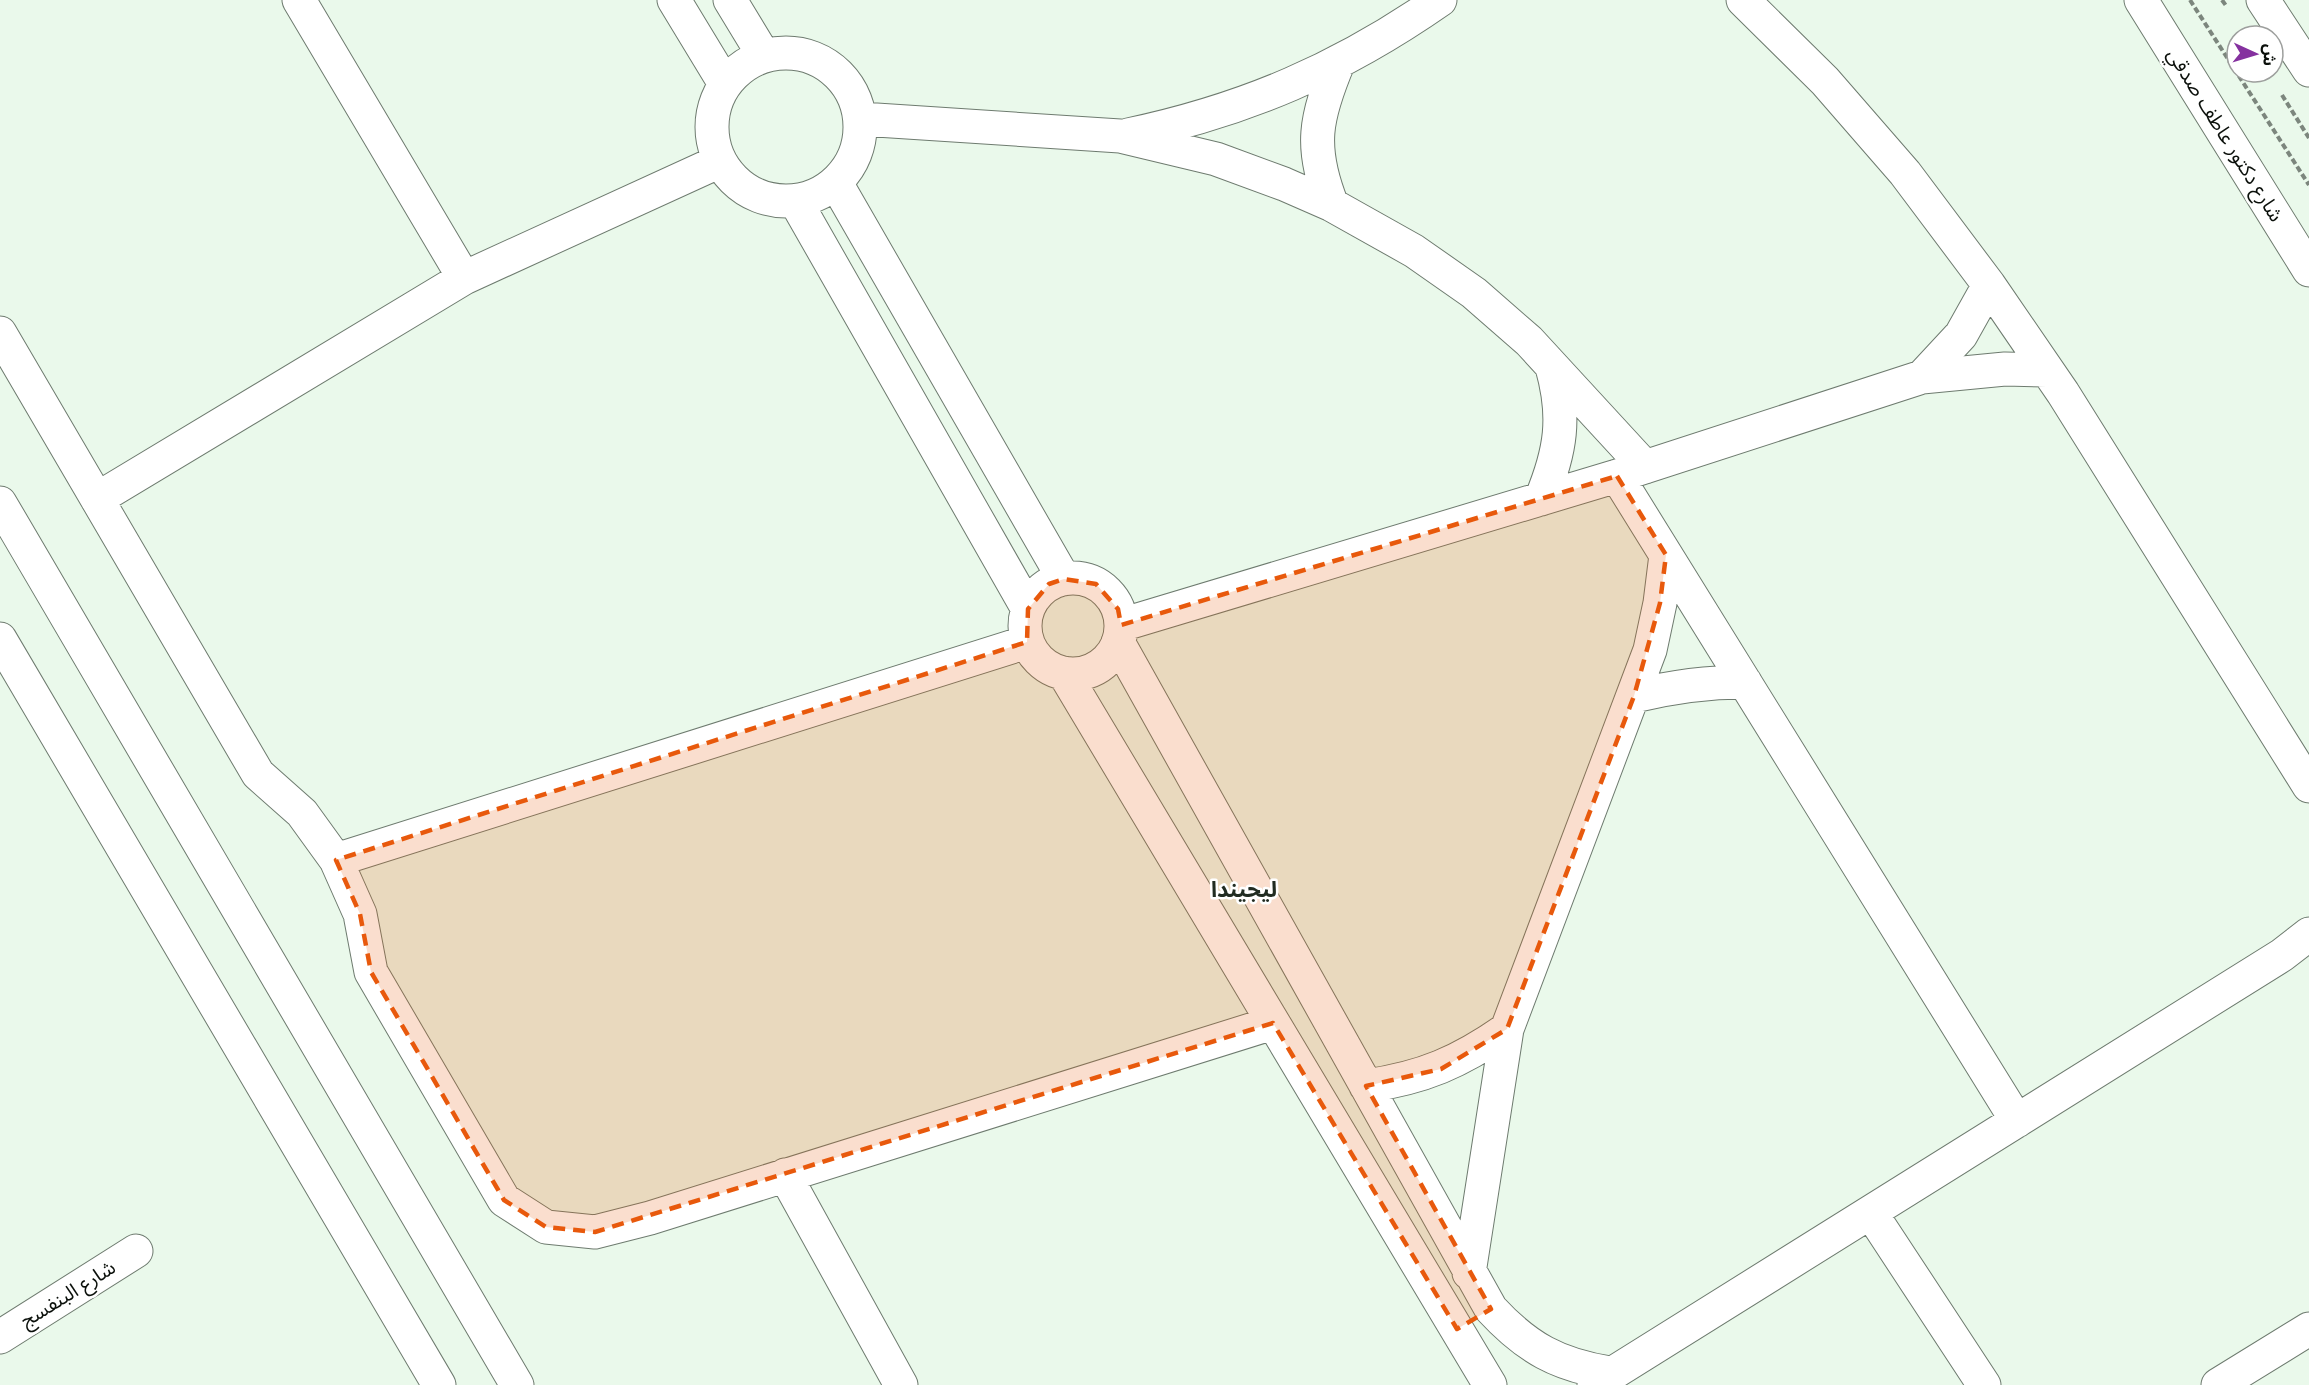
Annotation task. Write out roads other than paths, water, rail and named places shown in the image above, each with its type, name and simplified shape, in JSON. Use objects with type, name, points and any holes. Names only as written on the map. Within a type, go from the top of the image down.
[{"type":"street","points":[[299,0],[464,278]]},
{"type":"street","points":[[674,0],[725,84]]},
{"type":"street","points":[[730,0],[764,56]]},
{"type":"street","points":[[1120,136],[1232,108],[1286,88],[1393,33],[1440,0]]},
{"type":"street","points":[[1743,0],[1825,81],[1905,173],[1989,285],[2047,370],[2309,786]]},
{"type":"street","name":"شارع دكتور عاطف صدقي","points":[[2141,0],[2309,270]]},
{"type":"street","points":[[2263,0],[2309,70]]},
{"type":"street","points":[[790,52],[823,63],[838,73],[853,94],[861,119],[859,143],[851,165],[836,183],[818,195],[796,202],[773,201],[752,194],[733,180],[720,161],[712,135],[714,108],[725,84],[736,72],[764,56],[790,52]]},
{"type":"street","points":[[1332,205],[1320,168],[1317,148],[1318,119],[1339,61]]},
{"type":"street","points":[[861,119],[1120,136],[1216,159],[1284,184],[1332,205],[1414,251],[1474,293],[1529,341],[1552,365],[1631,472],[1666,555],[2017,1121]]},
{"type":"street","points":[[97,499],[464,278],[720,161]]},
{"type":"street","points":[[836,183],[1064,579]]},
{"type":"street","points":[[796,202],[1028,609]]},
{"type":"street","points":[[1922,377],[1961,335],[1989,285]]},
{"type":"street","points":[[0,333],[258,774],[302,813],[336,860],[360,914],[371,972],[504,1200],[546,1227],[595,1232],[1273,1023]]},
{"type":"street","points":[[1541,499],[1554,466],[1561,432],[1561,397],[1552,365]]},
{"type":"street","points":[[1119,633],[1631,472],[1922,377],[2005,369],[2047,370]]},
{"type":"street","points":[[0,503],[517,1385]]},
{"type":"street","points":[[1469,1273],[1507,1029],[1634,696],[1652,640],[1666,555]]},
{"type":"street","points":[[1081,578],[1103,589],[1118,609],[1119,633],[1110,657],[1096,668],[1081,673],[1064,673],[1048,667],[1036,656],[1028,642],[1025,626],[1028,609],[1036,595],[1049,584],[1064,579],[1081,578]]},
{"type":"street","points":[[1119,633],[1366,1086],[1491,1309],[1510,1330],[1540,1352],[1602,1379],[2282,955],[2309,934]]},
{"type":"street","points":[[0,639],[439,1385]]},
{"type":"street","points":[[336,860],[1028,642]]},
{"type":"street","points":[[1064,673],[1490,1385]]},
{"type":"street","points":[[1634,696],[1670,687],[1707,682],[1745,682]]},
{"type":"street","points":[[1366,1086],[1404,1081],[1441,1069],[1476,1051],[1507,1029]]},
{"type":"street","points":[[785,1175],[901,1385]]},
{"type":"street","points":[[1870,1213],[1984,1385]]},
{"type":"street","name":"شارع البنفسج","points":[[0,1337],[135,1251]]},
{"type":"street","points":[[1457,1329],[1491,1309]]},
{"type":"street","points":[[2218,1385],[2309,1329]]},
{"type":"district","name":"ليجيندا","points":[[1244,890]]}]
